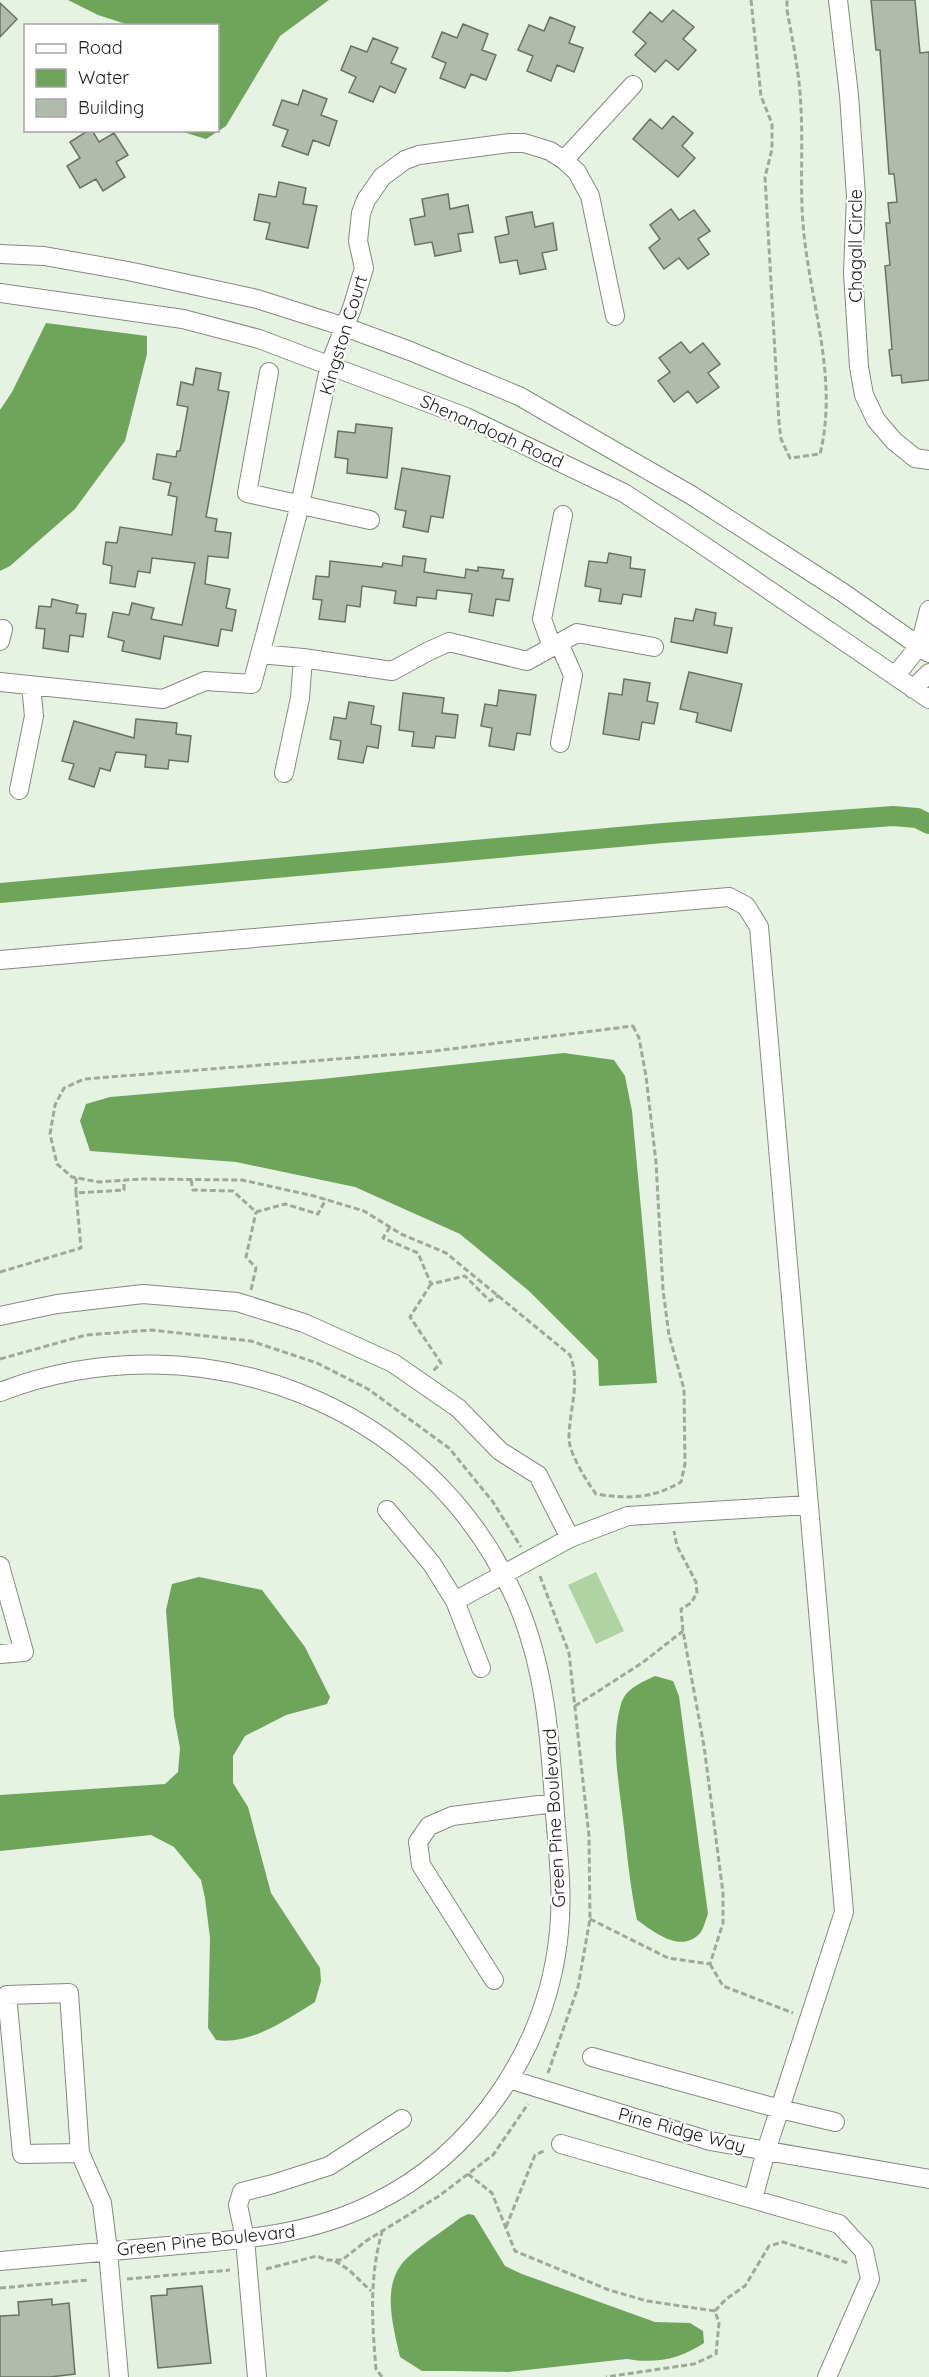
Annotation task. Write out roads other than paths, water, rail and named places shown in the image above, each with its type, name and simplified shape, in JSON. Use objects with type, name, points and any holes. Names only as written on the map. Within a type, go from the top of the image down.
[{"type":"street","name":"Chagall Circle","points":[[838,0],[849,95],[856,196],[853,273],[859,367],[864,395],[876,420],[894,441],[915,458],[929,460]]},
{"type":"street","points":[[564,160],[633,85]]},
{"type":"street","name":"Kingston Court","points":[[16,684],[163,699],[205,681],[252,684],[300,506],[330,364],[364,268],[358,241],[361,213],[373,188],[393,168],[419,155],[510,143],[537,146],[564,160],[577,172],[591,196],[615,316]]},
{"type":"street","name":"Shenandoah Road","points":[[0,254],[44,256],[128,271],[257,299],[345,327],[410,351],[519,396],[691,495],[842,591],[924,649]]},
{"type":"street","name":"Shenandoah Road","points":[[0,293],[183,319],[259,339],[466,417],[624,493],[929,699]]},
{"type":"street","points":[[269,372],[247,493],[370,520]]},
{"type":"street","points":[[560,743],[573,675],[542,620],[563,515]]},
{"type":"street","points":[[896,676],[924,649],[929,610]]},
{"type":"street","points":[[260,654],[392,671],[449,642],[527,661],[577,633],[654,647]]},
{"type":"street","points":[[284,773],[300,698],[303,658]]},
{"type":"street","points":[[914,688],[929,673]]},
{"type":"street","points":[[0,695],[16,684],[34,716],[19,789]]},
{"type":"street","points":[[0,960],[729,897],[746,906],[759,927],[844,1912],[766,2151],[753,2199]]},
{"type":"street","points":[[0,1316],[57,1304],[143,1294],[237,1302],[304,1323],[393,1363],[458,1408],[500,1451],[538,1475],[570,1538]]},
{"type":"street","name":"Green Pine Boulevard","points":[[0,1392],[35,1380],[82,1369],[130,1364],[176,1364],[223,1370],[268,1381],[311,1397],[353,1418],[403,1453],[438,1485],[468,1520],[503,1574],[516,1599],[532,1643],[548,1717],[560,1889],[559,1932],[552,1974],[530,2041],[509,2079],[485,2114],[456,2146],[411,2182],[374,2203],[335,2220],[289,2233],[0,2261]]},
{"type":"street","points":[[455,1601],[570,1538],[628,1516],[809,1505]]},
{"type":"street","points":[[387,1510],[432,1564],[455,1601],[481,1668]]},
{"type":"street","points":[[0,1566],[24,1652],[0,1654]]},
{"type":"street","points":[[494,1980],[421,1865],[418,1842],[429,1826],[452,1816],[554,1803]]},
{"type":"street","points":[[80,2152],[22,2154],[8,1995],[69,1993],[80,2152],[102,2203],[118,2377]]},
{"type":"street","points":[[592,2057],[835,2122]]},
{"type":"street","name":"Pine Ridge Way","points":[[509,2079],[710,2141],[929,2179]]},
{"type":"street","points":[[257,2377],[245,2239],[238,2205],[242,2192],[329,2166],[402,2119]]},
{"type":"street","points":[[561,2144],[839,2224],[864,2250],[870,2279],[827,2377]]},
{"type":"water","points":[[68,0],[329,0],[280,36],[226,126],[219,131],[219,24],[126,24],[98,15]]},
{"type":"water","points":[[183,132],[217,132],[206,139]]},
{"type":"water","points":[[46,323],[147,336],[147,354],[125,441],[75,509],[10,566],[0,571],[0,410],[12,392]]},
{"type":"water","points":[[564,1053],[614,1060],[625,1076],[632,1111],[657,1383],[599,1386],[598,1360],[529,1291],[460,1234],[355,1187],[236,1162],[90,1151],[80,1121],[86,1104],[110,1097],[322,1079]]},
{"type":"water","points":[[199,1577],[262,1590],[305,1647],[330,1697],[327,1704],[286,1715],[245,1736],[233,1756],[233,1783],[248,1807],[271,1893],[320,1968],[321,1981],[315,2002],[268,2030],[229,2041],[216,2040],[208,2028],[210,1938],[201,1880],[174,1847],[151,1835],[0,1851],[0,1795],[165,1784],[178,1772],[180,1748],[174,1716],[166,1610],[172,1584]]},
{"type":"water","points":[[655,1676],[673,1681],[679,1696],[708,1914],[701,1932],[685,1942],[668,1939],[637,1920],[618,1776],[616,1732],[623,1698],[630,1690]]},
{"type":"water","points":[[468,2214],[474,2215],[505,2266],[655,2322],[690,2323],[703,2331],[704,2343],[677,2356],[648,2361],[627,2359],[508,2372],[422,2371],[400,2357],[391,2310],[395,2275],[412,2253]]},
{"type":"waterway","points":[[0,893],[663,833],[893,816],[917,818],[929,824]]}]
